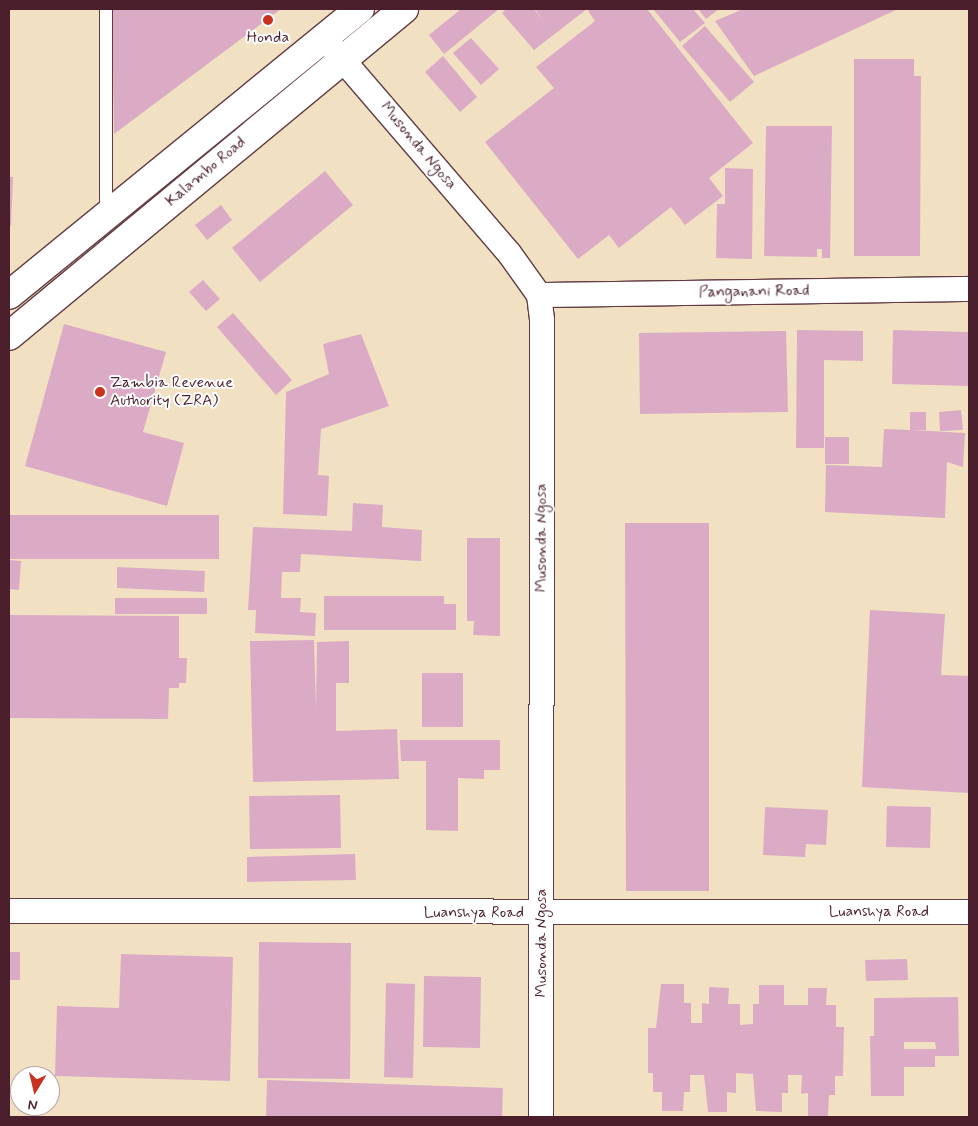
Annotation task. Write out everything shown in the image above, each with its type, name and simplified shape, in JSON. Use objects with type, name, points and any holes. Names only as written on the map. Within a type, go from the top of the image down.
[{"type":"main road","name":"Kalambo Road","points":[[9,336],[404,9]]},
{"type":"main road","name":"Kalambo Road","points":[[9,295],[324,38],[349,12]]},
{"type":"street","name":"Musonda Ngosa","points":[[324,38],[509,253],[539,295],[542,320],[541,1117]]},
{"type":"street","name":"Panganani Road","points":[[539,295],[969,289]]},
{"type":"street","name":"Luanshya Road","points":[[9,912],[969,912]]},
{"type":"lane","points":[[106,9],[106,215]]},
{"type":"building","points":[[112,9],[281,9],[114,134]]},
{"type":"building","points":[[461,9],[499,9],[444,54],[429,35]]},
{"type":"building","points":[[506,9],[534,9],[544,21],[535,9],[587,9],[534,50],[502,13]]},
{"type":"building","points":[[591,9],[647,9],[753,143],[709,178],[723,196],[685,225],[671,207],[619,248],[609,235],[578,259],[485,142],[554,88],[536,67],[595,21],[588,11]]},
{"type":"building","points":[[653,9],[693,9],[705,23],[680,42]]},
{"type":"building","points":[[698,9],[719,9],[706,19]]},
{"type":"building","points":[[743,9],[898,9],[754,76],[715,21]]},
{"type":"building","points":[[705,26],[754,82],[730,102],[682,46]]},
{"type":"building","points":[[471,38],[499,69],[481,85],[453,53]]},
{"type":"building","points":[[443,56],[477,97],[460,112],[425,72]]},
{"type":"building","points":[[854,59],[914,59],[914,76],[921,76],[920,256],[854,256]]},
{"type":"building","points":[[766,126],[832,126],[830,258],[822,258],[822,249],[817,249],[817,257],[764,256]]},
{"type":"building","points":[[725,168],[753,169],[752,259],[716,258],[717,204],[725,204]]},
{"type":"building","points":[[325,171],[353,205],[260,282],[232,248]]},
{"type":"building","points":[[9,177],[13,177],[11,226],[9,225]]},
{"type":"building","points":[[221,205],[232,220],[207,240],[195,225]]},
{"type":"building","points":[[203,280],[220,299],[206,311],[189,292]]},
{"type":"building","points":[[233,313],[292,380],[276,395],[217,327]]},
{"type":"building","name":"Zambia Revenue Authority (ZRA)","points":[[64,324],[166,352],[143,432],[184,443],[167,506],[25,466]]},
{"type":"building","points":[[797,330],[863,331],[863,361],[824,360],[824,448],[796,448]]},
{"type":"building","points":[[893,330],[969,332],[969,386],[892,384]]},
{"type":"building","points":[[786,331],[788,412],[640,414],[639,333]]},
{"type":"building","points":[[361,334],[389,406],[321,429],[318,475],[329,476],[327,516],[283,514],[286,392],[329,374],[323,344]]},
{"type":"building","points":[[961,410],[963,430],[940,431],[939,412]]},
{"type":"building","points":[[910,412],[926,412],[926,430],[913,430],[965,433],[963,467],[947,462],[945,518],[825,512],[826,465],[882,467],[884,429],[910,430]]},
{"type":"building","points":[[825,437],[849,437],[849,464],[825,464]]},
{"type":"building","points":[[353,503],[383,505],[382,527],[422,530],[421,561],[301,554],[300,572],[282,572],[281,598],[301,598],[300,612],[316,613],[315,636],[255,633],[256,610],[248,610],[253,527],[352,531]]},
{"type":"building","points":[[9,515],[219,515],[219,559],[9,559]]},
{"type":"building","points":[[625,523],[709,523],[709,891],[626,891]]},
{"type":"building","points":[[467,538],[500,538],[500,636],[473,635],[474,621],[467,621]]},
{"type":"building","points":[[9,560],[21,561],[19,590],[9,589]]},
{"type":"building","points":[[117,567],[205,571],[204,592],[117,588]]},
{"type":"building","points":[[324,596],[444,596],[444,604],[456,604],[456,630],[324,630]]},
{"type":"building","points":[[115,598],[207,598],[207,614],[115,614]]},
{"type":"building","points":[[870,610],[945,614],[941,675],[969,676],[969,793],[862,787]]},
{"type":"building","points":[[9,615],[179,616],[179,658],[187,658],[186,683],[179,683],[179,688],[169,688],[168,719],[9,718]]},
{"type":"building","points":[[314,640],[316,709],[317,642],[349,641],[349,683],[336,683],[336,731],[397,729],[399,779],[253,782],[250,641]]},
{"type":"building","points":[[422,673],[463,673],[463,727],[422,727]]},
{"type":"building","points":[[400,740],[500,740],[500,770],[484,770],[484,779],[458,778],[458,831],[426,830],[426,761],[401,761]]},
{"type":"building","points":[[340,795],[341,848],[250,849],[249,796]]},
{"type":"building","points":[[887,806],[931,807],[930,848],[886,847]]},
{"type":"building","points":[[765,807],[828,810],[826,845],[806,844],[805,857],[763,855]]},
{"type":"building","points":[[355,854],[356,880],[247,882],[247,857]]},
{"type":"building","points":[[259,942],[351,943],[350,1079],[258,1078]]},
{"type":"building","points":[[9,952],[20,952],[20,980],[9,980]]},
{"type":"building","points":[[121,954],[233,957],[230,1081],[60,1076],[60,1066],[55,1066],[57,1006],[119,1008]]},
{"type":"building","points":[[907,959],[908,980],[866,981],[865,960]]},
{"type":"building","points":[[424,976],[481,977],[480,1048],[423,1047]]},
{"type":"building","points":[[386,983],[415,984],[413,1078],[384,1077]]},
{"type":"building","points":[[661,984],[684,984],[684,1003],[691,1003],[691,1023],[702,1023],[702,1003],[709,1004],[709,987],[729,988],[728,1004],[740,1004],[740,1025],[753,1024],[753,1004],[759,1004],[759,985],[784,985],[784,1005],[808,1005],[808,988],[827,988],[826,1005],[836,1005],[836,1027],[844,1027],[843,1076],[835,1076],[835,1095],[829,1095],[828,1116],[808,1116],[808,1093],[801,1094],[802,1075],[788,1075],[788,1093],[782,1093],[782,1112],[756,1111],[753,1074],[736,1073],[736,1093],[727,1092],[727,1112],[708,1112],[704,1075],[690,1075],[690,1092],[684,1092],[683,1111],[662,1111],[662,1092],[653,1092],[653,1073],[648,1073],[648,1028],[656,1028]]},
{"type":"building","points":[[958,997],[959,1056],[935,1056],[935,1067],[904,1067],[904,1096],[871,1096],[870,1036],[874,1036],[874,998]],"holes":[[[904,1042],[935,1042],[936,1049],[904,1049]]]},
{"type":"building","points":[[267,1080],[503,1088],[502,1117],[266,1117]]},
{"type":"place","name":"Honda","points":[[268,20]]},
{"type":"place","name":"Zambia Revenue Authority (ZRA)","points":[[100,392]]}]
